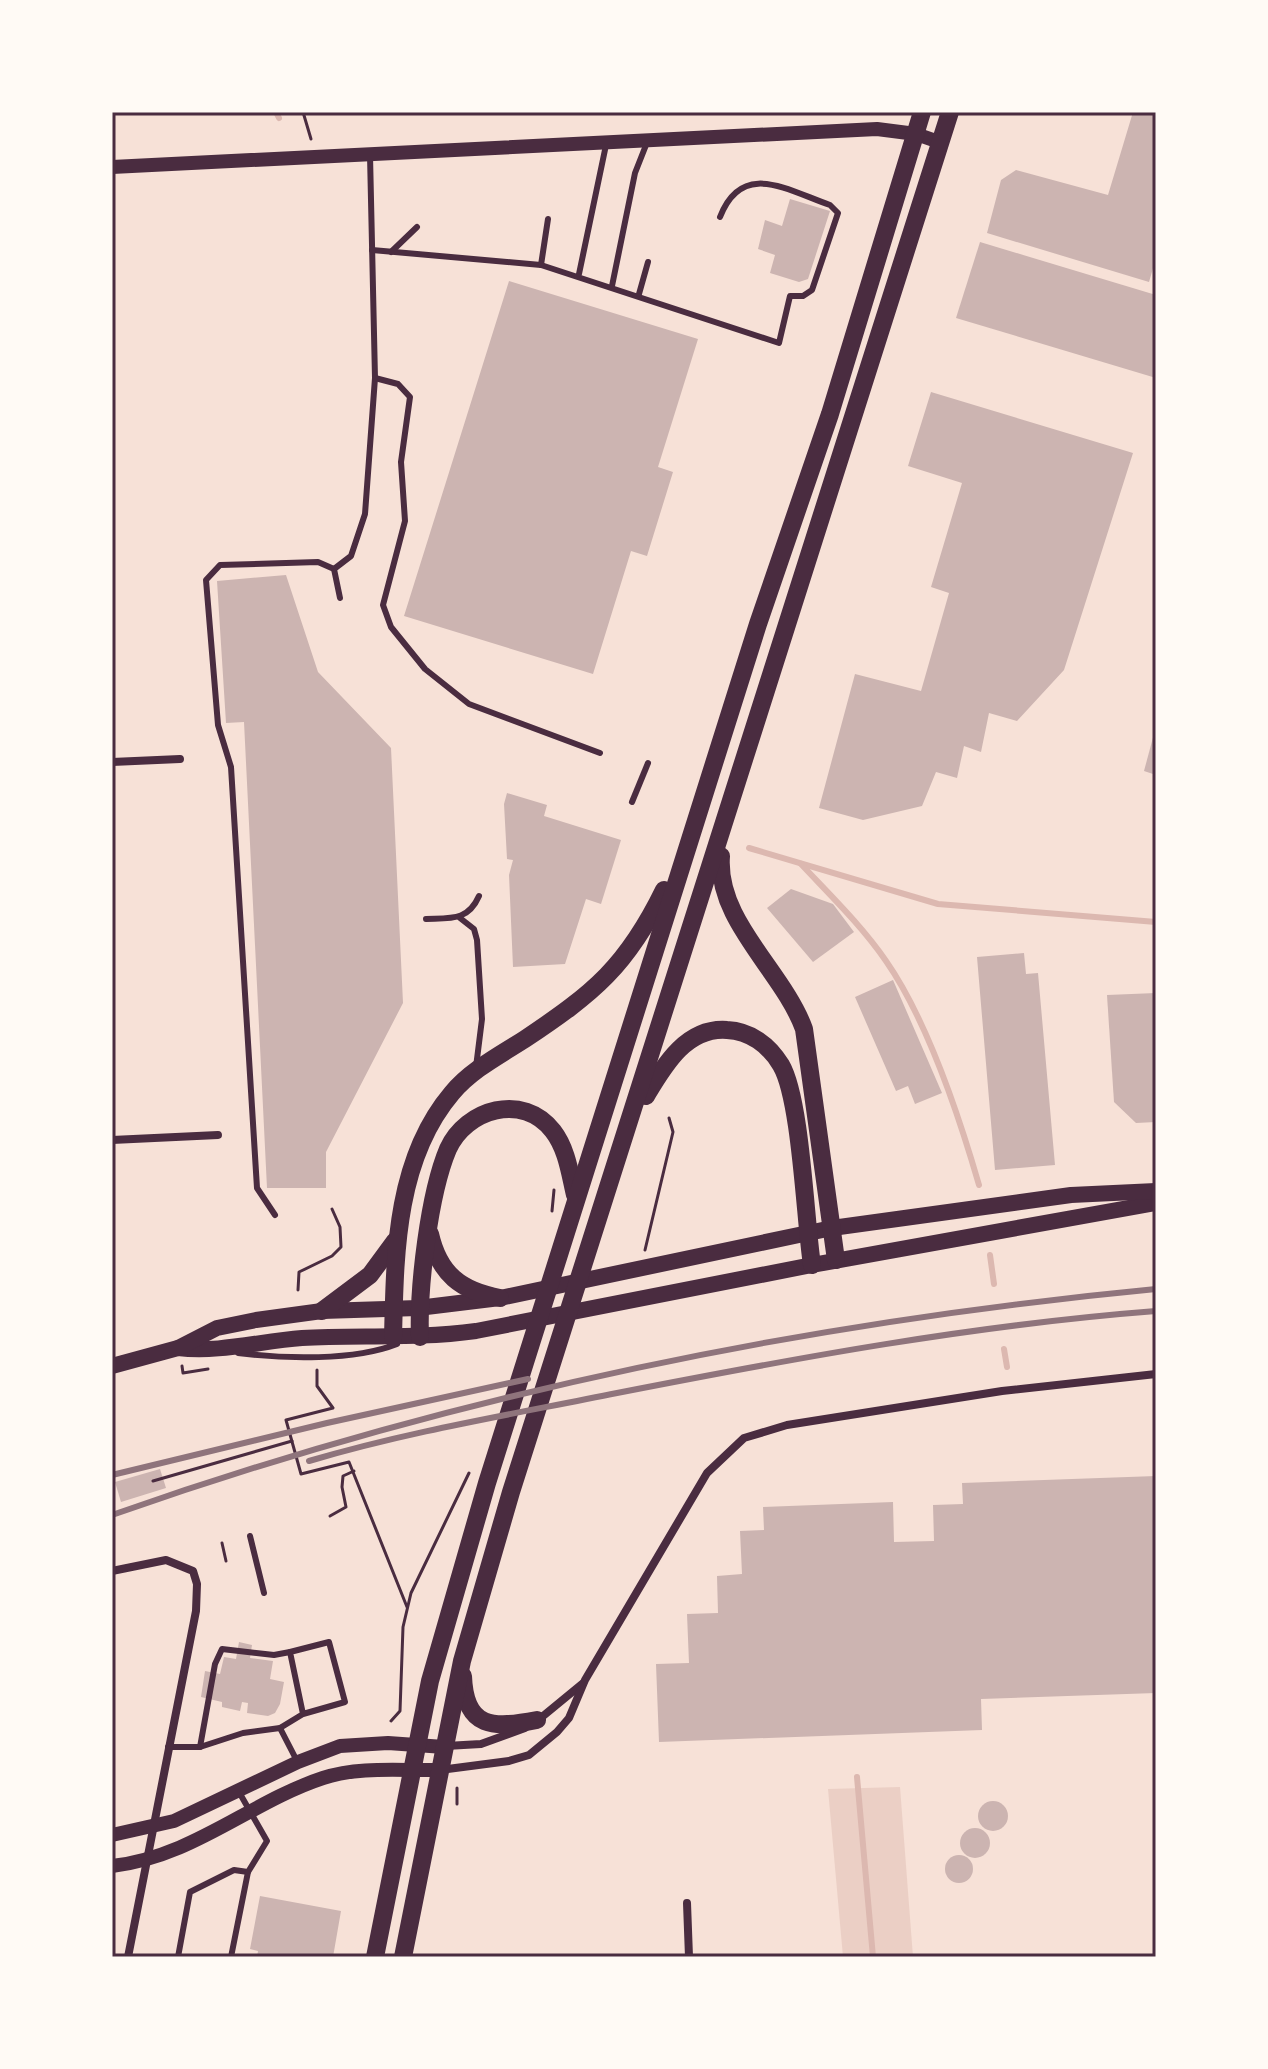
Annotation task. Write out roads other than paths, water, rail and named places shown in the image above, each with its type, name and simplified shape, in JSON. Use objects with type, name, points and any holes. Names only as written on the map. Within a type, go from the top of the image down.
[{"type":"main road","points":[[375,1957],[430,1681],[487,1483],[690,838],[830,414],[922,112]]},
{"type":"main road","points":[[403,1957],[462,1661],[511,1492],[950,112]]},
{"type":"main road","points":[[722,833],[720,870],[731,906],[796,1006],[804,1029],[836,1260]]},
{"type":"main road","points":[[393,1338],[395,1241],[420,1145],[453,1092],[475,1071],[561,1015],[611,975],[647,925],[690,838]]},
{"type":"main road","points":[[627,1128],[659,1075],[687,1042],[721,1029],[742,1031],[757,1039],[781,1066],[787,1083],[812,1265]]},
{"type":"main road","points":[[420,1337],[418,1308],[430,1231],[449,1146],[473,1117],[491,1110],[523,1111],[539,1118],[553,1130],[562,1145],[576,1197]]},
{"type":"main road","points":[[112,1366],[178,1348],[217,1328],[322,1311],[418,1308],[500,1298],[807,1232],[1071,1195],[1156,1191]]},
{"type":"main road","points":[[178,1348],[217,1350],[299,1339],[420,1337],[505,1327],[836,1260],[1156,1203]]},
{"type":"main road","points":[[430,1231],[439,1263],[455,1281],[468,1290],[500,1298]]},
{"type":"main road","points":[[322,1311],[370,1275],[395,1241]]},
{"type":"main road","points":[[462,1661],[467,1699],[484,1722],[500,1726],[537,1720]]},
{"type":"street","points":[[112,167],[877,129],[916,134],[939,142]]},
{"type":"street","points":[[112,762],[180,759]]},
{"type":"street","points":[[112,1140],[218,1135]]},
{"type":"street","points":[[112,1866],[145,1860],[188,1845],[304,1786],[340,1773],[485,1766],[529,1755],[569,1718],[585,1680],[707,1473],[744,1438],[787,1425],[1002,1391],[1156,1374]]},
{"type":"street","points":[[112,1571],[166,1560],[193,1571],[197,1584],[196,1611],[128,1957]]},
{"type":"street","points":[[112,1835],[152,1829],[200,1811],[298,1762],[340,1746],[388,1743],[444,1747],[492,1741],[537,1720],[585,1680]]},
{"type":"street","points":[[687,1903],[689,1957]]},
{"type":"lane","points":[[612,286],[635,173],[648,140]]},
{"type":"lane","points":[[579,274],[606,143]]},
{"type":"lane","points":[[334,569],[351,556],[365,514],[375,378],[370,155]]},
{"type":"lane","points":[[372,250],[541,265],[579,274],[779,343],[790,296],[803,296],[812,290],[838,213],[830,205],[763,182],[740,187],[727,199],[720,217]]},
{"type":"lane","points":[[541,265],[548,219]]},
{"type":"lane","points":[[391,252],[417,227]]},
{"type":"lane","points":[[639,294],[648,262]]},
{"type":"lane","points":[[375,378],[398,384],[410,397],[401,462],[405,521],[383,605],[391,627],[425,669],[469,704],[600,753]]},
{"type":"lane","points":[[275,1215],[257,1188],[231,767],[218,725],[206,580],[220,565],[318,562],[334,569]]},
{"type":"lane","points":[[334,569],[340,598]]},
{"type":"lane","points":[[632,802],[648,763]]},
{"type":"lane","points":[[426,919],[460,918],[473,910],[479,896]]},
{"type":"lane","points":[[460,918],[474,929],[477,940],[482,1019],[475,1071]]},
{"type":"lane","points":[[217,1350],[256,1355],[351,1354],[378,1351],[420,1337]]},
{"type":"lane","points":[[250,1536],[264,1593]]},
{"type":"lane","points":[[168,1747],[200,1747],[243,1733],[280,1728],[303,1714],[345,1702],[329,1642],[274,1655],[222,1649],[215,1664],[200,1747]]},
{"type":"lane","points":[[290,1652],[303,1714]]},
{"type":"lane","points":[[280,1728],[298,1762]]},
{"type":"lane","points":[[231,1957],[248,1872],[267,1841],[239,1792]]},
{"type":"lane","points":[[178,1957],[190,1892],[234,1870],[248,1872]]},
{"type":"waterway","points":[[276,112],[279,118]]},
{"type":"waterway","points":[[749,848],[938,904],[1156,922]]},
{"type":"waterway","points":[[801,864],[867,935],[901,985],[940,1069],[979,1185]]},
{"type":"waterway","points":[[990,1255],[994,1284]]},
{"type":"waterway","points":[[1004,1349],[1007,1367]]},
{"type":"waterway","points":[[857,1777],[873,1957]]},
{"type":"railway","points":[[112,1515],[367,1434],[627,1370],[890,1322],[1156,1289]]},
{"type":"railway","points":[[309,1461],[462,1424],[818,1355],[1020,1325],[1156,1311]]},
{"type":"railway","points":[[112,1475],[528,1379]]}]
